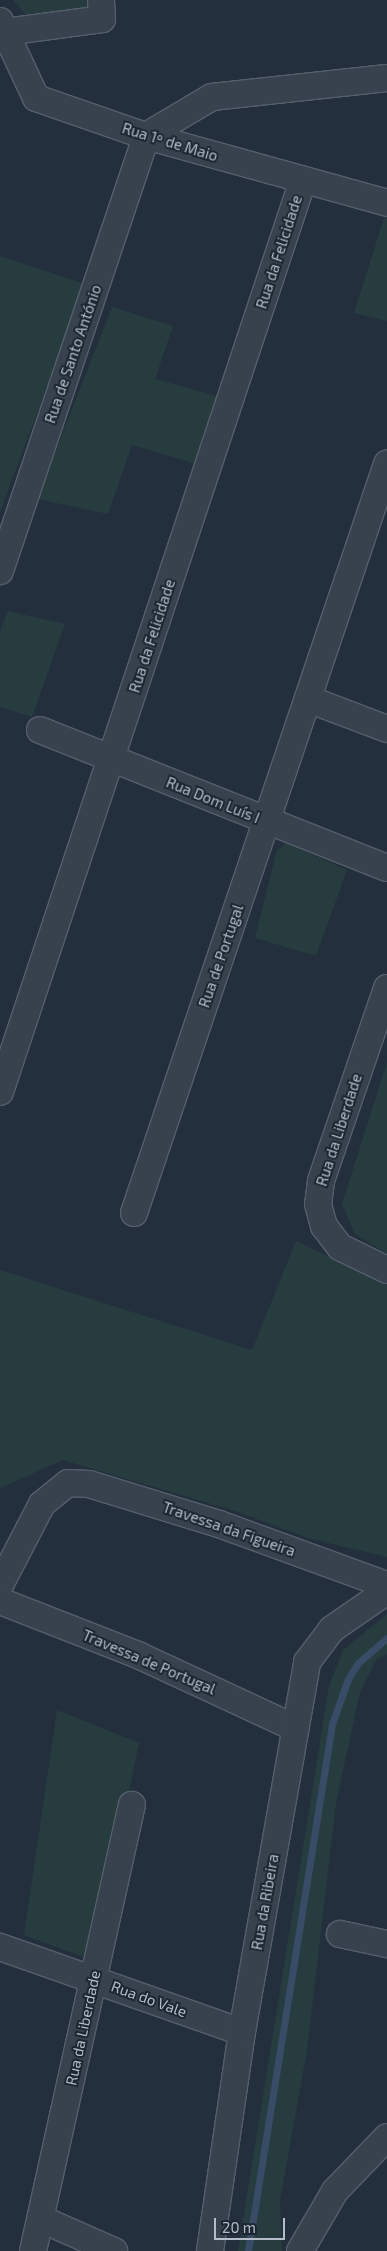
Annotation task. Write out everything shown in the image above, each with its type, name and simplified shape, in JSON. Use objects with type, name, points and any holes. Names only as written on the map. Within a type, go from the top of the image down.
[{"type":"street","points":[[2,34],[102,19],[101,0]]},
{"type":"street","name":"Rua 1º de Maio","points":[[2,34],[36,98],[146,136],[387,202]]},
{"type":"street","points":[[146,136],[212,97],[387,78]]},
{"type":"street","name":"Rua de Santo António","points":[[0,571],[146,136]]},
{"type":"street","name":"Rua da Felicidade","points":[[0,1092],[303,180]]},
{"type":"street","name":"Rua de Portugal","points":[[134,1213],[387,464]]},
{"type":"street","points":[[308,699],[387,729]]},
{"type":"street","name":"Rua Dom Luís I","points":[[40,730],[387,868]]},
{"type":"street","name":"Rua da Liberdade","points":[[387,988],[321,1181],[318,1204],[324,1226],[340,1247],[387,1270]]},
{"type":"street","name":"Travessa da Figueira","points":[[0,1585],[42,1504],[68,1483],[89,1484],[219,1524],[387,1585]]},
{"type":"street","name":"Rua da Ribeira","points":[[210,2251],[242,2032],[307,1662],[332,1629],[387,1591]]},
{"type":"street","name":"Travessa de Portugal","points":[[0,1601],[140,1656],[295,1728]]},
{"type":"street","name":"Rua da Liberdade","points":[[32,2251],[41,2219],[132,1805]]},
{"type":"street","points":[[340,1934],[387,1944]]},
{"type":"street","name":"Rua do Vale","points":[[0,1947],[242,2032]]},
{"type":"street","points":[[300,2251],[335,2191],[387,2137]]},
{"type":"street","points":[[41,2219],[114,2251]]},
{"type":"green space","points":[[13,0],[93,0],[83,11],[25,14]]},
{"type":"green space","points":[[384,218],[387,219],[387,321],[354,313]]},
{"type":"green space","points":[[0,256],[85,284],[0,512]]},
{"type":"green space","points":[[112,307],[173,326],[155,379],[221,397],[196,464],[132,445],[108,514],[37,499]]},
{"type":"green space","points":[[8,611],[65,624],[32,717],[0,707],[0,631]]},
{"type":"green space","points":[[287,843],[347,870],[316,956],[255,938],[277,850]]},
{"type":"green space","points":[[387,1062],[387,1254],[355,1234],[342,1204]]},
{"type":"green space","points":[[296,1241],[387,1285],[387,1557],[308,1538],[232,1510],[63,1460],[0,1488],[0,1270],[252,1350]]},
{"type":"green space","points":[[387,1614],[387,1654],[376,1660],[360,1692],[336,1803],[307,2050],[280,2201],[282,2251],[238,2251],[329,1686],[343,1650]]},
{"type":"green space","points":[[57,1710],[139,1743],[94,1961],[24,1935]]},
{"type":"waterway","points":[[248,2251],[332,1724],[348,1679],[358,1663],[387,1638]]}]
